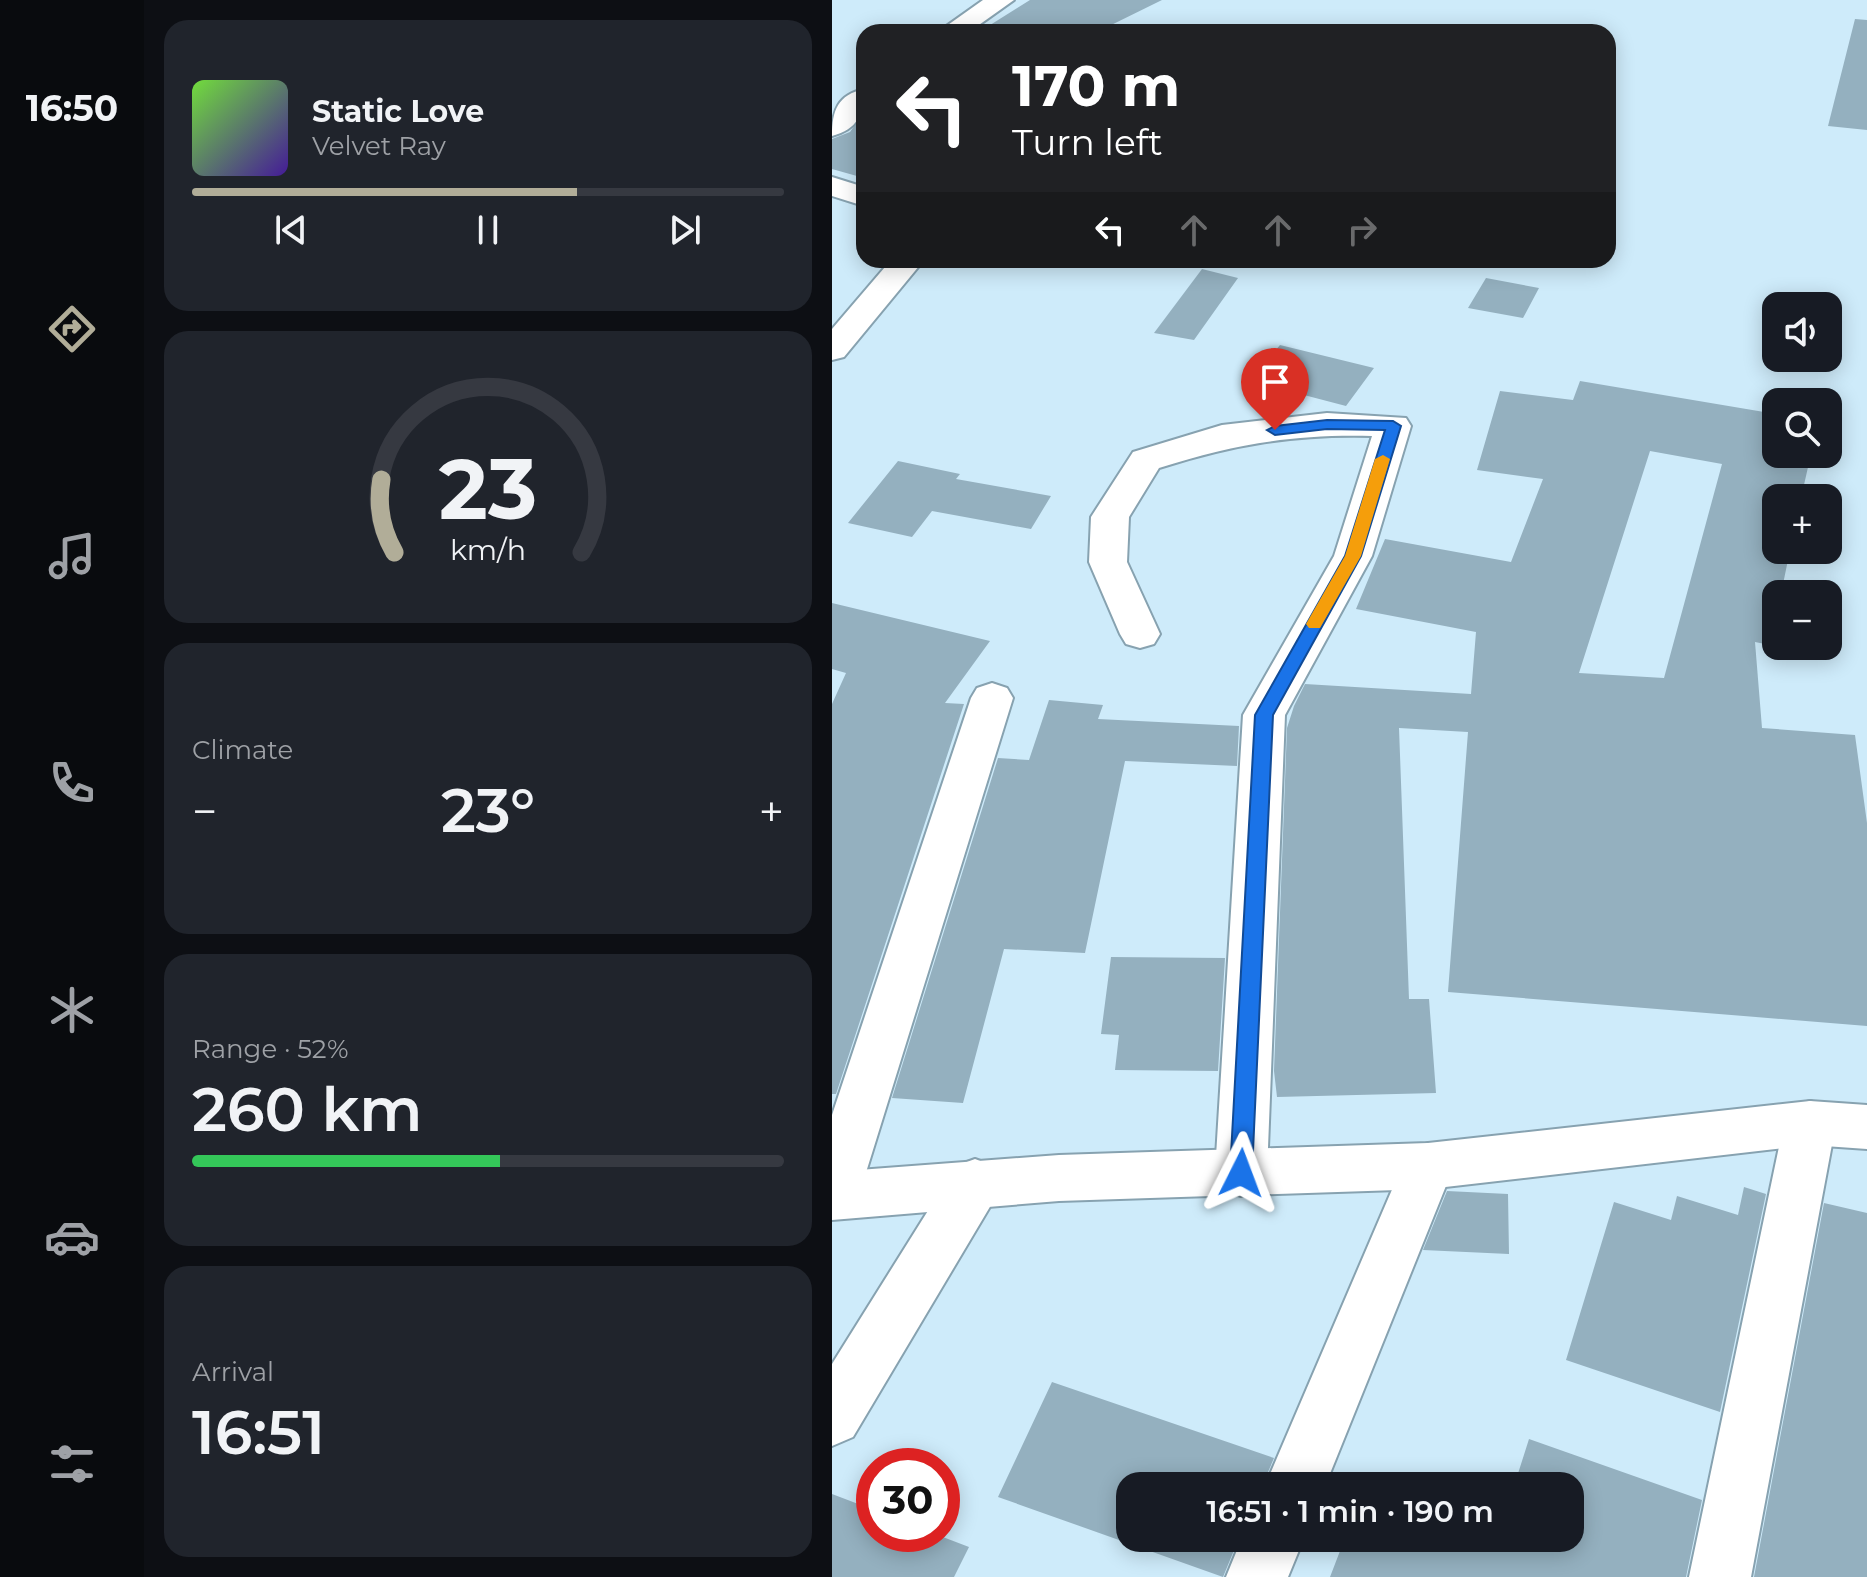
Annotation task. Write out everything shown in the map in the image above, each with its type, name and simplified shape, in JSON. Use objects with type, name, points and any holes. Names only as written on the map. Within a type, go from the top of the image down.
[{"type":"street","points":[[964,24],[1001,0]]},
{"type":"street","points":[[832,186],[856,194]]},
{"type":"street","points":[[832,350],[901,268]]},
{"type":"street","points":[[1140,634],[1108,562],[1110,517],[1146,460],[1222,436],[1327,424],[1393,426],[1353,556],[1264,715],[1241,1173]]},
{"type":"street","points":[[992,698],[832,1195],[975,1183],[1428,1166],[1810,1123],[1867,1127]]},
{"type":"street","points":[[1720,1577],[1810,1123]]},
{"type":"street","points":[[1301,1472],[1428,1166]]},
{"type":"street","points":[[832,1417],[975,1183]]},
{"type":"street","points":[[1257,1577],[1267,1552]]},
{"type":"building","points":[[1030,0],[1162,0],[1113,24],[992,24]]},
{"type":"building","points":[[1855,19],[1867,20],[1867,130],[1828,126]]},
{"type":"building","points":[[856,123],[856,176],[832,169],[832,139],[850,132]]},
{"type":"building","points":[[1202,269],[1238,278],[1194,340],[1154,333]]},
{"type":"building","points":[[1486,278],[1539,288],[1523,318],[1468,308]]},
{"type":"building","points":[[1280,345],[1374,368],[1346,406],[1304,395],[1295,407],[1251,396],[1260,384],[1250,382]]},
{"type":"building","points":[[1580,381],[1762,412],[1762,468],[1808,468],[1804,484],[1762,484],[1762,564],[1787,564],[1784,580],[1762,580],[1762,643],[1755,642],[1762,728],[1855,735],[1867,823],[1867,1026],[1448,992],[1468,732],[1399,728],[1409,999],[1429,999],[1436,1093],[1277,1097],[1274,1071],[1287,728],[1305,684],[1471,694],[1476,632],[1356,609],[1385,539],[1511,562],[1543,479],[1477,470],[1500,391],[1573,400]],"holes":[[[1650,451],[1722,464],[1664,678],[1579,673]]]},
{"type":"building","points":[[898,461],[960,474],[956,479],[1051,496],[1031,529],[932,511],[912,537],[848,523]]},
{"type":"building","points":[[832,603],[990,641],[945,703],[964,704],[836,1094],[832,1094],[832,704],[846,673],[832,669]]},
{"type":"building","points":[[1049,700],[1103,705],[1098,719],[1239,726],[1237,766],[1125,761],[1085,953],[1004,949],[963,1103],[892,1098],[998,758],[1029,760]]},
{"type":"building","points":[[1111,957],[1225,958],[1218,1071],[1115,1070],[1119,1035],[1101,1034]]},
{"type":"building","points":[[1744,1187],[1766,1194],[1720,1412],[1566,1360],[1614,1202],[1671,1220],[1677,1196],[1738,1215]]},
{"type":"building","points":[[1447,1191],[1508,1194],[1509,1254],[1423,1250]]},
{"type":"building","points":[[1824,1203],[1867,1213],[1867,1577],[1754,1577]]},
{"type":"building","points":[[1052,1382],[1274,1458],[1268,1472],[1116,1472],[1116,1539],[998,1497]]},
{"type":"building","points":[[1529,1439],[1702,1500],[1686,1577],[1330,1577],[1340,1552],[1584,1552],[1584,1472],[1518,1472]]},
{"type":"building","points":[[832,1494],[856,1503],[856,1552],[960,1552],[960,1544],[969,1547],[954,1577],[832,1577]]},
{"type":"building","points":[[1153,1552],[1233,1552],[1223,1577]]},
{"type":"slow traffic","points":[[1315,624],[1353,556],[1383,459]]},
{"type":"route","points":[[1241,1173],[1264,715],[1353,556],[1393,426],[1327,424],[1275,430]]}]
